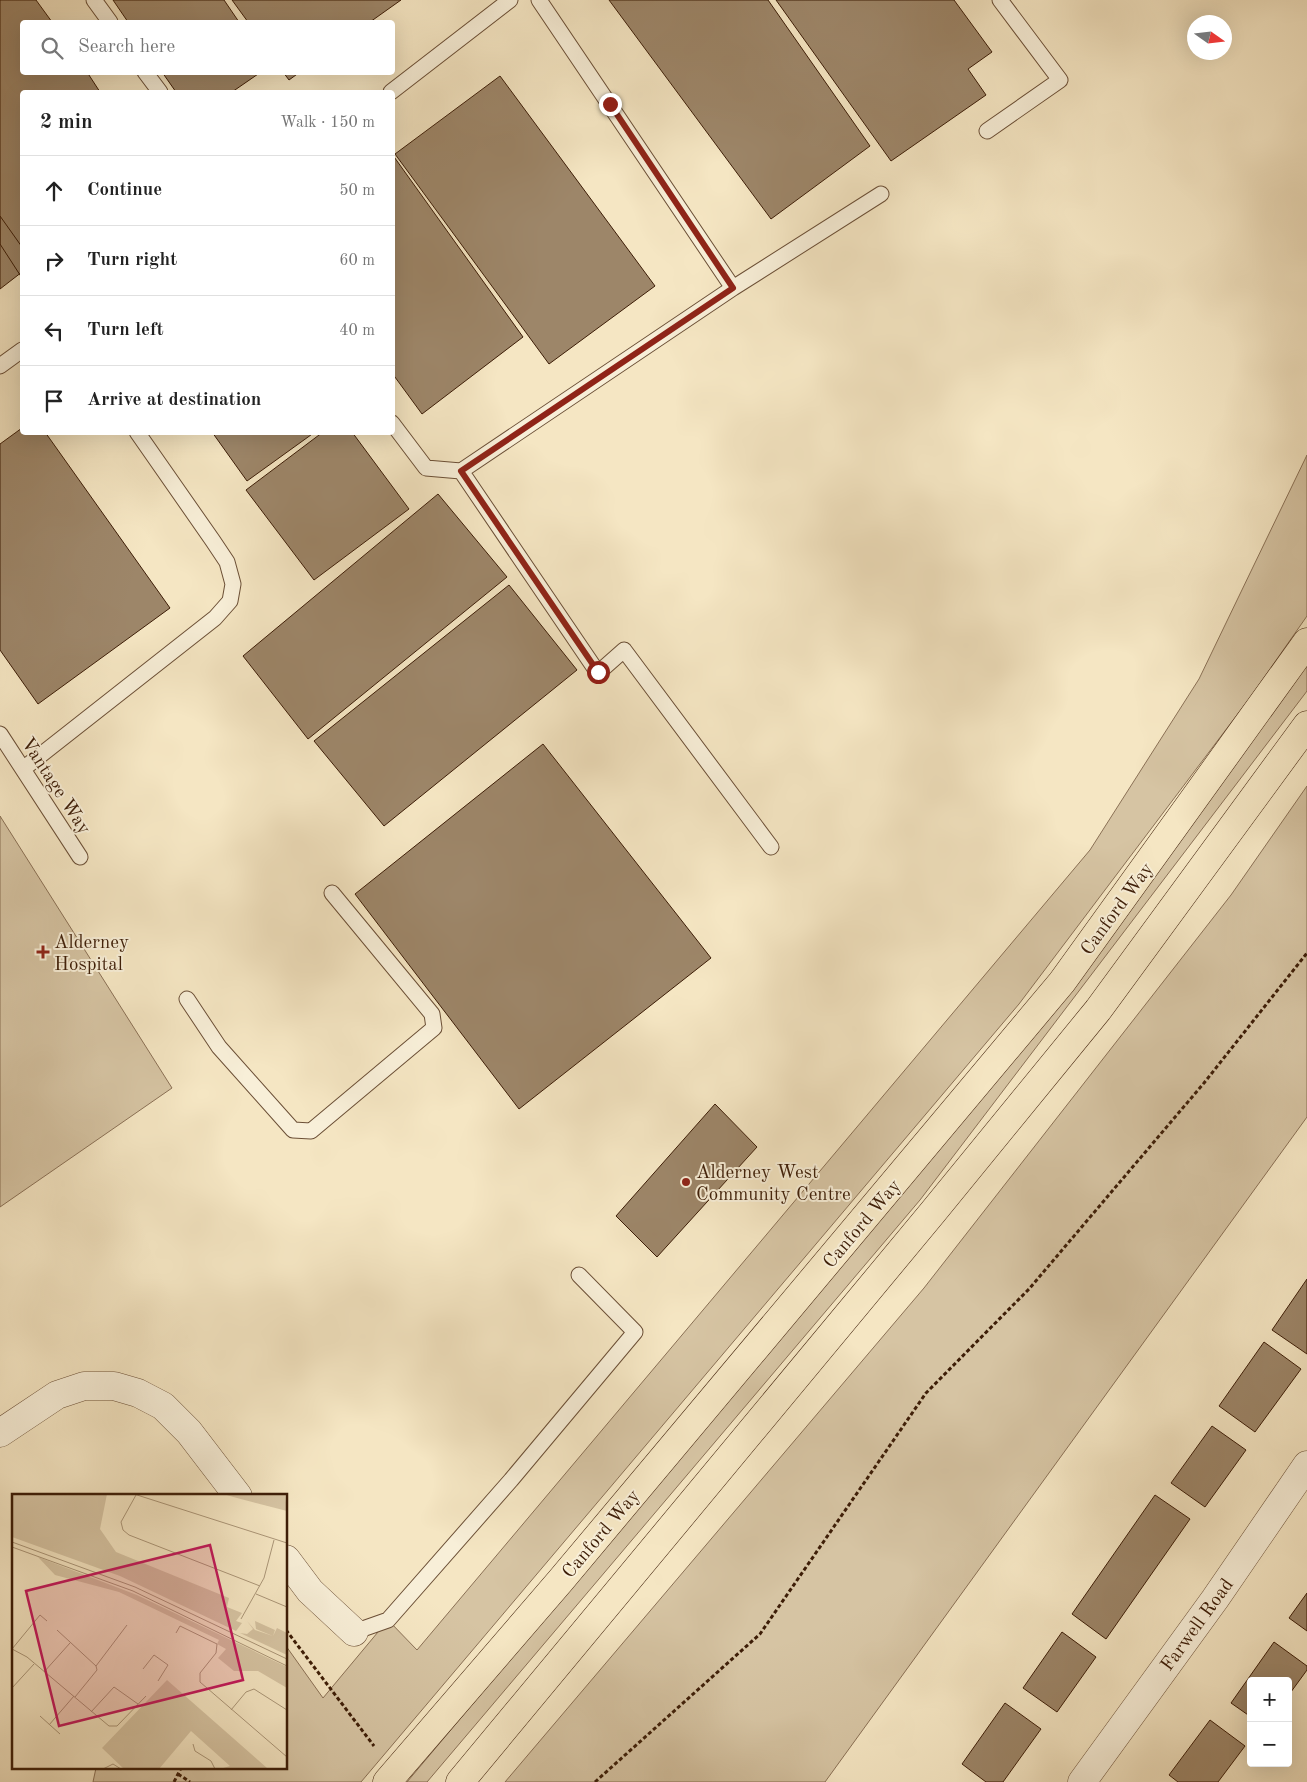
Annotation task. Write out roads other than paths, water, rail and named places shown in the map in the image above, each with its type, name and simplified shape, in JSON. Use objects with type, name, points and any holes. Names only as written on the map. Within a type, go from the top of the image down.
[{"type":"highway","name":"Canford Way","points":[[387,1782],[561,1580],[1062,982],[1307,642]]},
{"type":"highway","points":[[460,1782],[1098,1010],[1307,725]]},
{"type":"street","points":[[0,1433],[57,1395],[84,1386],[114,1386],[138,1393],[163,1406],[190,1432],[236,1494]]},
{"type":"street","name":"Farwell Road","points":[[1082,1782],[1215,1599],[1307,1465]]},
{"type":"street","points":[[288,1562],[310,1591],[354,1632]]},
{"type":"lane","points":[[94,0],[109,20]]},
{"type":"lane","points":[[394,90],[510,0]]},
{"type":"lane","points":[[540,0],[733,288]]},
{"type":"lane","points":[[987,131],[1060,80],[1000,0]]},
{"type":"lane","points":[[148,75],[159,90]]},
{"type":"lane","points":[[395,427],[426,468],[461,471],[733,288],[881,194]]},
{"type":"lane","points":[[0,366],[20,351]]},
{"type":"lane","points":[[23,769],[215,618],[230,601],[233,584],[227,562],[139,435]]},
{"type":"lane","points":[[461,471],[598,672],[624,650],[771,847]]},
{"type":"lane","name":"Vantage Way","points":[[0,734],[80,857]]},
{"type":"lane","points":[[187,999],[219,1047],[293,1130],[311,1131],[434,1028],[432,1014],[332,893]]},
{"type":"lane","points":[[354,1632],[388,1620],[635,1332],[579,1275]]},
{"type":"place","name":"Alderney Hospital","points":[[43,952]]},
{"type":"place","name":"Alderney West Community Centre","points":[[686,1182]]}]
